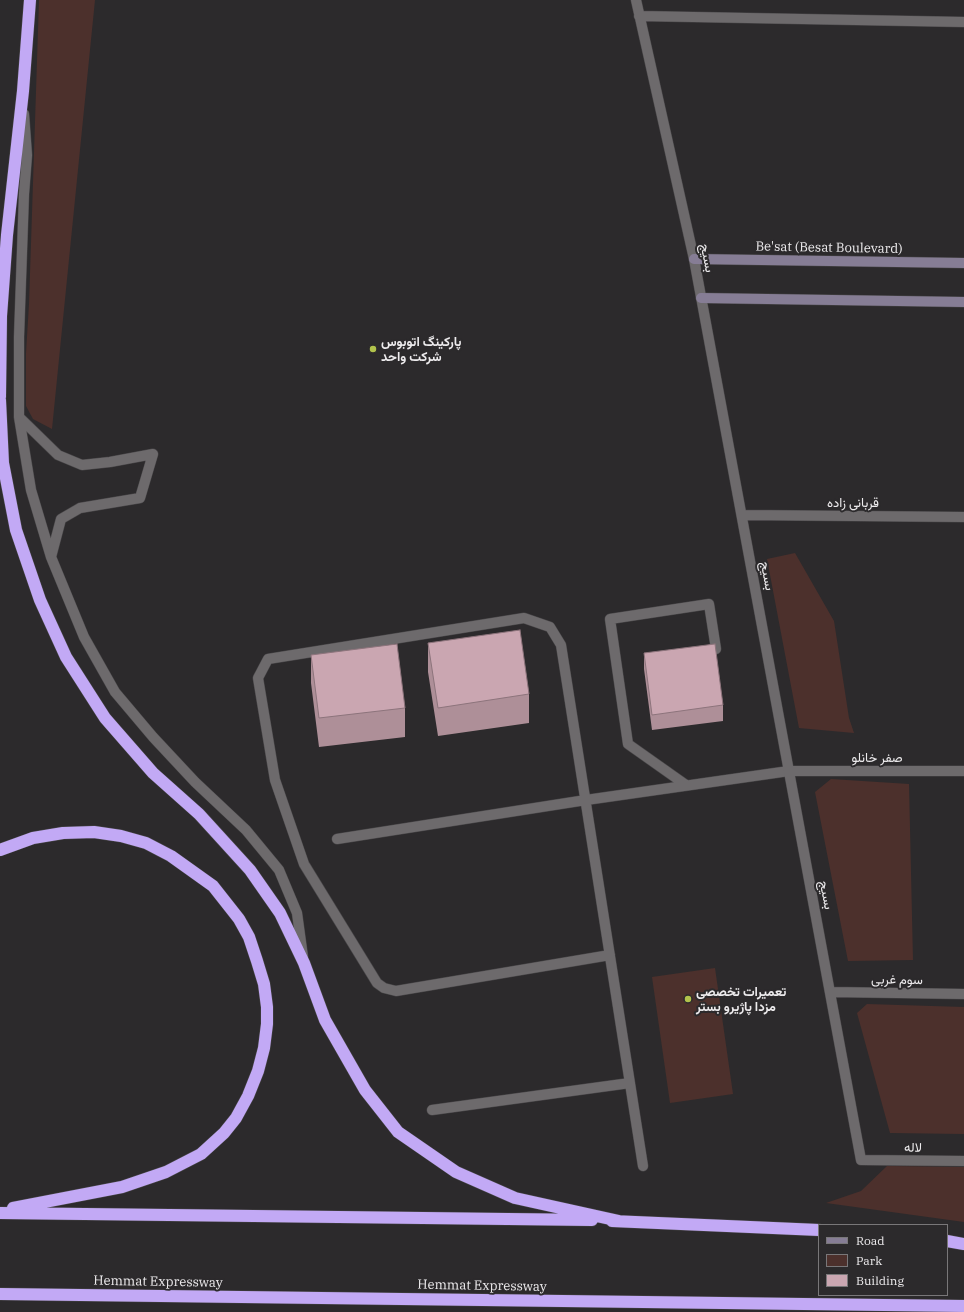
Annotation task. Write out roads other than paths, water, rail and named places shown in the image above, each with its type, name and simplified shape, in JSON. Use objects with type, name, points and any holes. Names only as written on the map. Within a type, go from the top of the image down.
[{"type":"highway","points":[[0,397],[1,316],[7,235],[23,92],[30,0]]},
{"type":"highway","points":[[0,400],[3,463],[16,530],[40,600],[66,656],[105,718],[153,773],[199,814],[250,870],[280,913],[304,963],[325,1020],[365,1090],[398,1132],[456,1172],[515,1198],[619,1221]]},
{"type":"highway","points":[[0,850],[33,838],[63,833],[94,832],[146,843],[171,856],[213,886],[239,919],[249,938],[257,961],[264,984],[266,1007],[264,1048],[258,1071],[248,1096],[236,1118],[224,1133],[201,1154],[166,1172],[122,1187],[0,1212]]},
{"type":"highway","points":[[0,1212],[619,1221],[818,1230]]},
{"type":"highway","points":[[948,1241],[964,1244]]},
{"type":"highway","name":"Hemmat Expressway","points":[[0,1294],[964,1306]]},
{"type":"street","name":"بسیج","points":[[636,0],[694,259],[743,515],[789,771],[862,1160]]},
{"type":"street","points":[[639,16],[964,22]]},
{"type":"street","points":[[23,92],[27,155],[24,194],[19,337],[19,417],[31,490],[51,557],[84,637],[115,692],[153,737],[195,782],[246,830],[278,870],[298,913],[304,963]]},
{"type":"street","name":"Be'sat (Besat Boulevard)","points":[[694,259],[964,263]]},
{"type":"street","points":[[701,298],[964,302]]},
{"type":"street","points":[[19,417],[58,454],[82,465],[110,462],[153,454],[140,498],[80,508],[61,519],[51,557]]},
{"type":"street","name":"قربانی زاده","points":[[743,515],[964,517]]},
{"type":"street","points":[[686,785],[628,744],[610,619],[709,604],[716,649]]},
{"type":"street","points":[[610,954],[396,991],[384,988],[377,983],[304,864],[275,780],[258,678],[268,659],[524,618],[550,627],[562,645],[643,1166]]},
{"type":"street","name":"صفر خانلو","points":[[337,839],[586,800],[789,771],[964,771]]},
{"type":"street","name":"سوم غربی","points":[[831,992],[964,994]]},
{"type":"street","points":[[432,1110],[630,1083]]},
{"type":"street","name":"لاله","points":[[862,1160],[964,1161]]},
{"type":"place","name":"پارکینگ اتوبوس شرکت واحد","points":[[373,349]]},
{"type":"place","name":"تعمیرات تخصصی مزدا پاژیرو بستر","points":[[688,999]]}]
